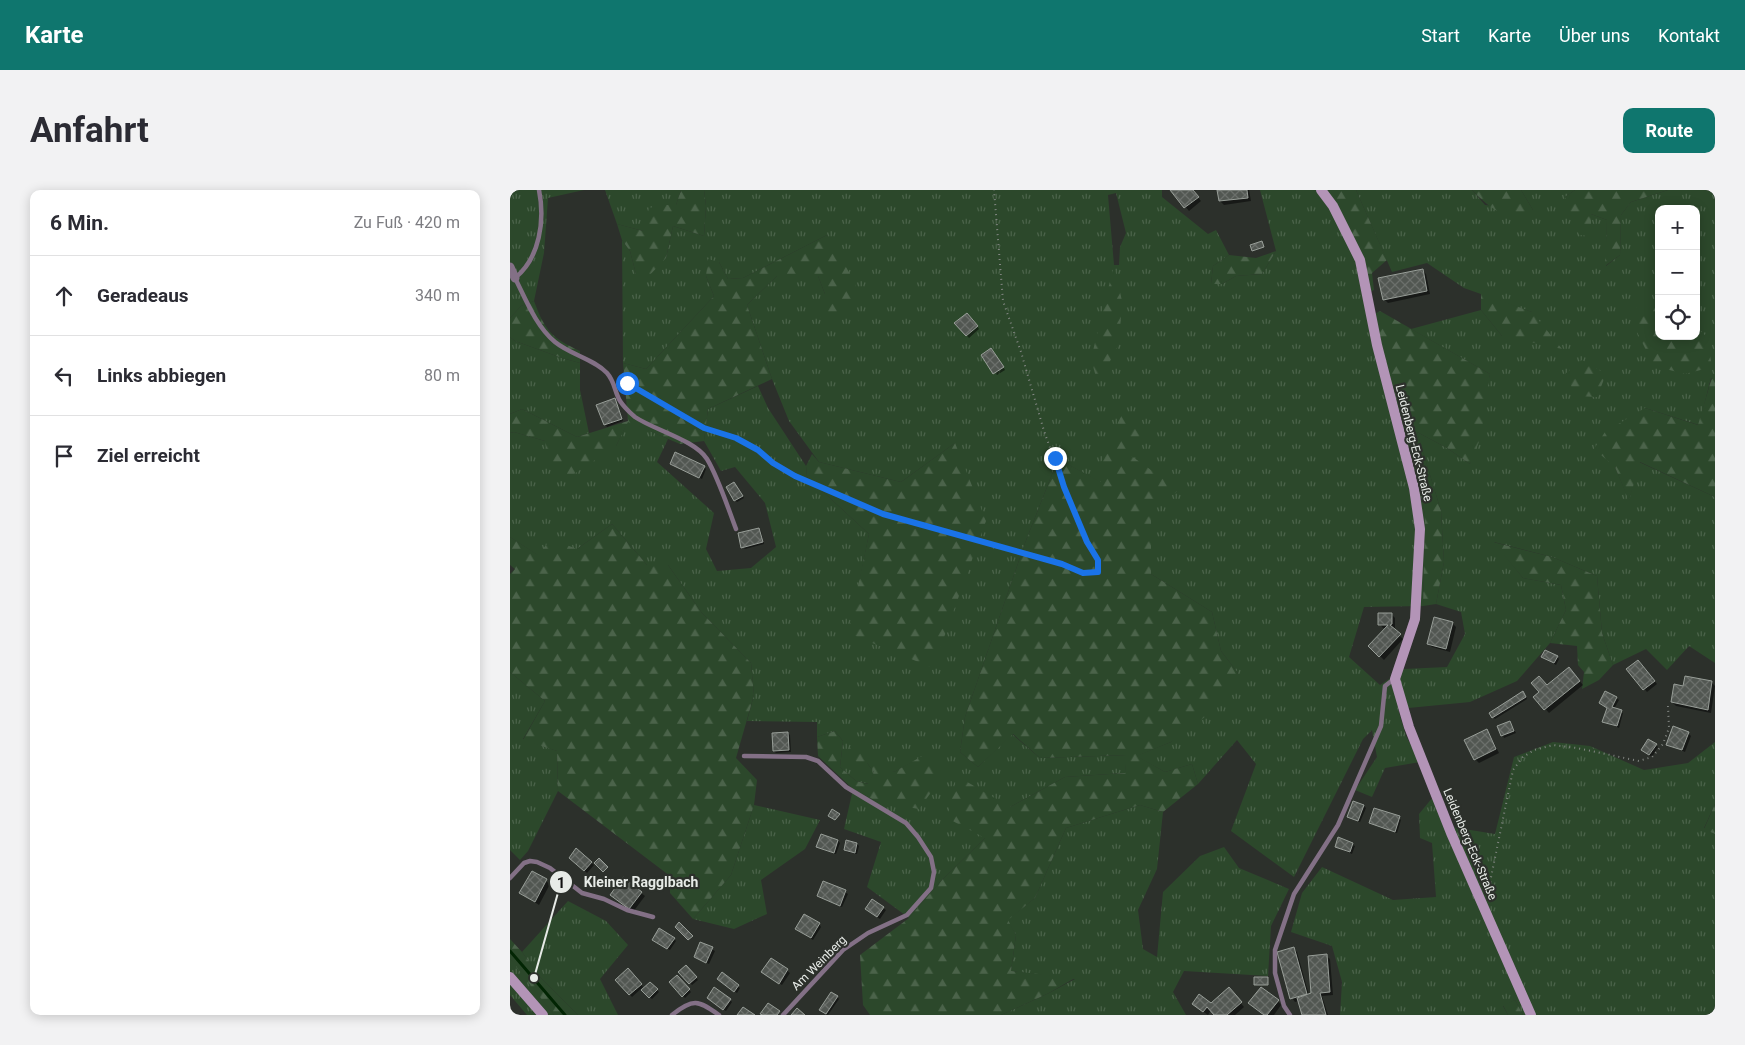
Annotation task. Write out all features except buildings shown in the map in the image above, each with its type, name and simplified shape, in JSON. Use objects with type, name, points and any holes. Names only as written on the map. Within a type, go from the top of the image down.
[{"type":"street","name":"Leidenberg-Eck-Straße","points":[[1321,190],[1333,206],[1360,260],[1377,346],[1414,488],[1420,529],[1416,619],[1395,679],[1409,727],[1450,833],[1531,1015]]},
{"type":"street","points":[[510,267],[516,278]]},
{"type":"street","points":[[510,977],[543,1015]]},
{"type":"lane","points":[[539,190],[542,204],[541,221],[535,249],[526,270],[516,278],[528,305],[542,329],[549,336],[582,358],[599,366],[607,374],[615,383],[618,398],[634,416],[696,448],[706,458],[736,529]]},
{"type":"lane","points":[[1290,1015],[1284,1006],[1275,973],[1275,950],[1294,894],[1338,825],[1380,726],[1385,686],[1395,679]]},
{"type":"lane","name":"Am Weinberg","points":[[744,756],[806,757],[818,760],[846,787],[906,823],[931,857],[934,872],[931,888],[907,916],[868,933],[843,950],[783,1015]]},
{"type":"lane","points":[[510,878],[524,863],[530,861],[537,862],[550,868],[582,894],[604,899],[627,910],[653,917]]},
{"type":"lane","points":[[672,1015],[695,1002],[704,1004],[718,1015]]},
{"type":"path","points":[[607,374],[627,383],[704,428],[736,438],[758,450],[773,463],[795,476],[883,514],[1046,559],[1083,573],[1098,572],[1098,560],[1087,542],[1064,487],[1003,301],[994,190]]},
{"type":"path","points":[[1488,893],[1513,770],[1523,757],[1534,750],[1553,745],[1639,761],[1652,757],[1663,744],[1669,728],[1668,706]]},
{"type":"green space","points":[[510,190],[584,190],[548,198],[544,253],[534,301],[521,306],[510,318]]},
{"type":"green space","points":[[605,190],[681,190],[676,205],[663,205],[643,231],[617,224]]},
{"type":"green space","points":[[681,190],[704,190],[706,206],[704,236],[673,226],[666,258],[645,280],[636,274],[630,251],[622,240],[617,224],[643,231],[649,208],[676,205]]},
{"type":"green space","points":[[704,190],[1162,190],[1162,197],[1208,234],[1216,230],[1229,255],[1213,266],[1211,284],[1222,284],[1236,276],[1262,274],[1276,251],[1260,190],[1326,190],[1361,255],[1402,435],[1425,514],[1423,606],[1364,607],[1349,657],[1380,685],[1404,669],[1447,667],[1465,634],[1461,612],[1436,604],[1444,562],[1441,511],[1417,432],[1447,448],[1470,464],[1490,374],[1411,329],[1481,310],[1502,336],[1532,312],[1464,288],[1427,263],[1392,272],[1356,190],[1472,190],[1485,205],[1533,210],[1521,190],[1575,190],[1565,197],[1591,214],[1607,220],[1606,266],[1620,255],[1621,215],[1631,202],[1668,190],[1715,190],[1715,381],[1711,378],[1699,425],[1645,408],[1615,467],[1629,500],[1639,462],[1715,497],[1715,663],[1689,646],[1667,670],[1646,649],[1613,665],[1602,633],[1597,576],[1552,557],[1494,542],[1523,578],[1561,585],[1566,610],[1550,643],[1517,681],[1470,702],[1398,709],[1406,736],[1420,762],[1385,768],[1372,797],[1355,790],[1377,757],[1372,730],[1363,739],[1294,877],[1231,831],[1256,764],[1237,740],[1198,784],[1192,764],[1165,772],[1136,756],[1171,742],[1238,673],[1221,651],[1212,612],[1151,574],[1151,510],[1058,459],[1025,543],[965,717],[960,752],[978,767],[1012,734],[1040,758],[1127,755],[1125,773],[1065,777],[1010,807],[985,838],[941,881],[909,918],[867,887],[881,842],[844,829],[853,789],[878,802],[931,752],[894,772],[867,763],[874,772],[869,784],[856,781],[840,767],[843,741],[835,731],[817,737],[817,722],[747,721],[754,695],[751,663],[702,613],[668,565],[647,565],[612,524],[577,549],[539,556],[510,537],[510,433],[514,432],[545,441],[616,446],[628,421],[668,439],[657,462],[714,513],[706,549],[717,571],[751,568],[776,547],[765,503],[735,467],[721,471],[704,441],[708,409],[758,386],[768,408],[806,466],[807,477],[869,534],[849,633],[955,443],[901,482],[819,462],[789,421],[772,379],[747,305],[777,276],[818,276],[825,294],[853,314],[827,235],[743,278],[728,279],[719,262],[706,276],[714,296],[646,369],[623,363],[622,240],[630,251],[636,274],[666,258],[673,226],[704,236],[706,206]],"holes":[[[1116,193],[1126,233],[1120,247],[1119,265],[1114,265],[1108,195]]]},
{"type":"green space","points":[[1326,190],[1356,190],[1387,260],[1372,273],[1374,290],[1368,293]]},
{"type":"green space","points":[[1472,190],[1521,190],[1533,210],[1525,222],[1502,214],[1484,202]]},
{"type":"green space","points":[[1575,190],[1668,190],[1631,202],[1621,215],[1620,255],[1605,266],[1607,220],[1591,214],[1591,236],[1579,235],[1574,216],[1564,214],[1565,197]]},
{"type":"green space","points":[[827,235],[856,284],[853,314],[820,318],[825,294],[818,276],[777,276],[747,305],[772,379],[708,409],[704,441],[680,444],[628,422],[616,446],[571,476],[549,464],[545,441],[514,432],[510,433],[510,414],[522,409],[577,437],[628,421],[623,363],[646,369],[714,296],[706,276],[708,259],[719,262],[728,279],[743,278]]},
{"type":"green space","points":[[1276,251],[1262,274],[1236,276],[1222,284],[1211,284],[1213,266],[1229,255],[1256,258]]},
{"type":"green space","points":[[1114,265],[1122,301],[1119,344],[1098,384],[1091,359]]},
{"type":"green space","points":[[1481,293],[1532,312],[1562,349],[1502,336],[1481,310]]},
{"type":"green space","points":[[534,301],[546,327],[563,342],[580,351],[580,363],[515,341],[510,337],[510,318],[521,306]]},
{"type":"green space","points":[[1638,301],[1655,303],[1655,340],[1700,340],[1700,331],[1707,337],[1712,367],[1685,374],[1654,366],[1633,324]]},
{"type":"green space","points":[[1380,311],[1490,374],[1481,437],[1470,464],[1447,448],[1417,432],[1441,511],[1444,562],[1436,604],[1423,606],[1425,514],[1402,435],[1373,315]]},
{"type":"green space","points":[[510,337],[515,341],[580,363],[580,390],[589,433],[577,437],[522,409],[510,414]]},
{"type":"green space","points":[[1582,360],[1606,374],[1597,397],[1576,396],[1565,374]]},
{"type":"green space","points":[[1712,377],[1715,381],[1715,497],[1640,462],[1629,501],[1615,467],[1594,449],[1605,432],[1645,408],[1698,425]]},
{"type":"green space","points":[[1123,411],[1140,436],[1130,455],[1179,490],[1151,510],[1151,574],[1212,612],[1221,651],[1238,673],[1209,714],[1171,742],[1137,756],[1165,772],[1192,764],[1198,784],[1163,812],[1140,805],[1066,828],[1035,898],[1008,920],[1016,935],[1011,971],[1075,978],[1049,993],[1001,1015],[870,1015],[863,1005],[860,955],[909,918],[941,881],[985,838],[947,818],[957,776],[1010,807],[1065,777],[1125,773],[1126,755],[1040,758],[1013,734],[978,767],[960,752],[965,717],[1025,543],[1058,459],[1101,482],[1100,465]]},
{"type":"green space","points":[[955,443],[986,521],[933,668],[848,633],[869,534],[807,477],[806,466],[812,454],[819,462],[901,482]]},
{"type":"green space","points":[[612,524],[647,565],[668,565],[702,613],[751,663],[754,695],[736,758],[757,780],[754,805],[731,875],[693,919],[670,893],[670,876],[558,791],[557,751],[523,740],[545,701],[510,672],[510,574],[515,569],[510,565],[510,537],[538,555],[551,539],[577,549]]},
{"type":"green space","points":[[1493,542],[1552,557],[1597,576],[1602,633],[1613,665],[1599,680],[1582,689],[1584,672],[1578,665],[1577,646],[1550,643],[1566,610],[1561,585],[1523,578]]},
{"type":"green space","points":[[510,672],[545,701],[523,739],[557,751],[558,791],[528,851],[520,860],[510,850]]},
{"type":"green space","points":[[835,731],[843,741],[840,767],[856,781],[868,784],[874,772],[867,763],[857,763],[848,749],[852,745],[894,772],[931,751],[945,773],[919,809],[878,802],[853,789],[818,756],[817,737]]},
{"type":"green space","points":[[1553,742],[1590,746],[1644,770],[1688,763],[1715,742],[1715,804],[1704,828],[1715,834],[1715,1015],[1523,1015],[1515,1000],[1503,1006],[1508,1015],[1340,1015],[1342,982],[1332,946],[1291,932],[1302,893],[1322,867],[1393,900],[1436,897],[1432,843],[1420,838],[1419,814],[1433,797],[1446,826],[1495,834],[1514,757]]},
{"type":"green space","points":[[1715,804],[1715,834],[1704,829]]},
{"type":"green space","points":[[754,805],[820,820],[805,849],[761,880],[767,914],[734,929],[693,919],[731,875]]},
{"type":"green space","points":[[1140,805],[1163,812],[1157,869],[1138,910],[1143,949],[1157,957],[1163,892],[1200,856],[1224,847],[1239,868],[1289,889],[1271,926],[1268,976],[1184,971],[1173,992],[1186,1015],[1001,1015],[1075,979],[1011,971],[1016,935],[1007,920],[1035,898],[1066,828]]},
{"type":"green space","points":[[568,901],[606,921],[628,945],[600,979],[618,1015],[578,1015],[541,978],[522,952]]},
{"type":"green space","points":[[510,939],[541,978],[578,1015],[554,1015],[510,959]]},
{"type":"green space","points":[[510,959],[554,1015],[527,1015],[510,995]]},
{"type":"green space","points":[[1515,1000],[1523,1015],[1508,1015],[1503,1005]]},
{"type":"waterway","points":[[510,951],[565,1015]]},
{"type":"place","name":"Kleiner Ragglbach","points":[[534,978]]},
{"type":"route","points":[[627,383],[651,399],[704,428],[736,438],[758,450],[773,463],[795,476],[883,514],[1062,564],[1083,573],[1098,572],[1098,560],[1087,542],[1064,487],[1055,458]]}]
